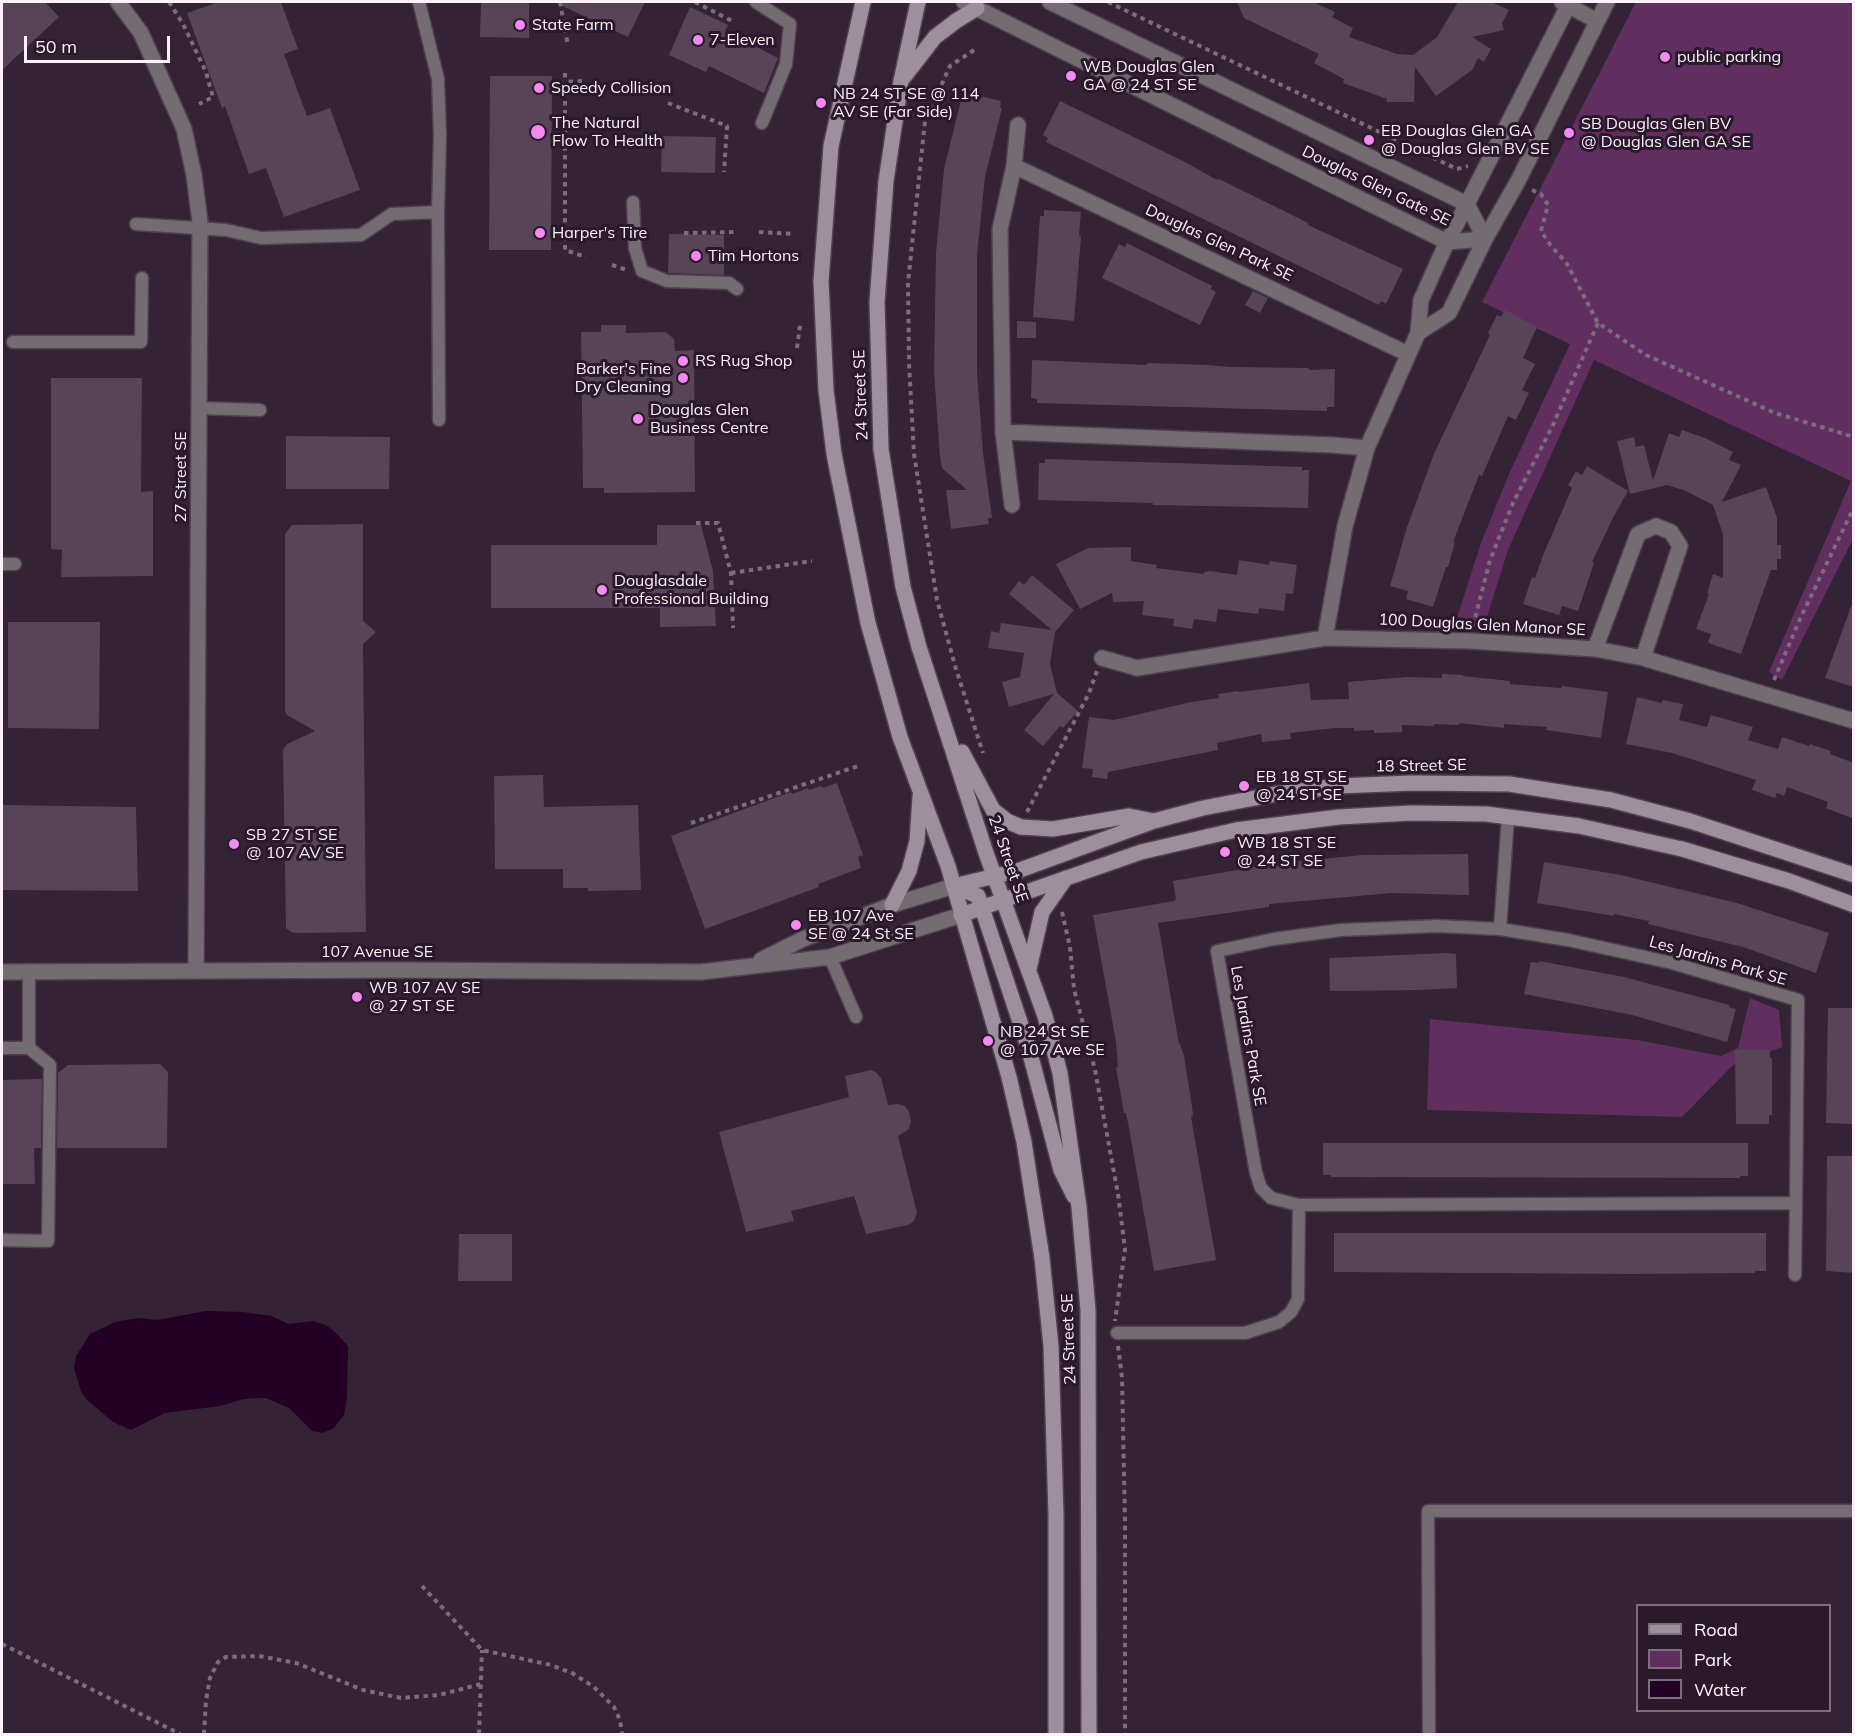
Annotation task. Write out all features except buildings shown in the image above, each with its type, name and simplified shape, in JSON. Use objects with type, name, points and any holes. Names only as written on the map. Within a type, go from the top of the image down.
[{"type":"main road","name":"24 Street SE","points":[[918,2],[901,81],[886,181],[877,302],[881,449],[903,587],[919,647],[995,877],[1045,1016],[1060,1073],[1079,1207],[1088,1310],[1089,1734]]},
{"type":"main road","points":[[901,81],[935,38],[971,5]]},
{"type":"main road","name":"24 Street SE","points":[[857,6],[831,146],[821,281],[826,390],[834,454],[868,623],[900,737],[954,886],[1011,1087],[1024,1142],[1042,1258],[1051,1346],[1056,1516],[1056,1734]]},
{"type":"main road","points":[[942,715],[993,810],[1007,821],[1021,827],[1053,829],[1129,816],[1154,821]]},
{"type":"main road","name":"18 Street SE","points":[[954,886],[1020,870],[1154,821],[1203,808],[1276,794],[1339,786],[1412,783],[1509,784],[1611,800],[1668,815],[1854,875]]},
{"type":"main road","points":[[892,905],[909,871],[917,841],[921,791]]},
{"type":"main road","points":[[961,915],[1142,852],[1236,830],[1292,821],[1411,813],[1486,814],[1579,826],[1682,849],[1789,881],[1854,905]]},
{"type":"main road","points":[[1029,969],[1042,912],[1066,878]]},
{"type":"main road","points":[[954,886],[977,894],[1028,1046],[1061,1170],[1079,1207]]},
{"type":"street","name":"27 Street SE","points":[[118,2],[141,33],[184,129],[194,175],[200,229],[196,971]]},
{"type":"street","name":"Douglas Glen Gate SE","points":[[971,5],[1447,242],[1485,239],[1467,204],[1050,2]]},
{"type":"street","points":[[1418,333],[1449,313],[1607,2]]},
{"type":"street","points":[[1325,638],[1345,526],[1367,448],[1418,333],[1421,300],[1447,242],[1567,3],[1597,21]]},
{"type":"street","points":[[1012,505],[1003,432],[1000,229],[1014,166],[1018,125]]},
{"type":"street","name":"Douglas Glen Park SE","points":[[1014,166],[1408,354]]},
{"type":"street","points":[[1003,432],[1367,448]]},
{"type":"street","points":[[1595,649],[1638,534],[1656,526],[1671,532],[1680,546],[1643,658]]},
{"type":"street","name":"100 Douglas Glen Manor SE","points":[[1102,658],[1137,668],[1325,638],[1470,641],[1595,649],[1643,658],[1854,722]]},
{"type":"street","name":"107 Avenue SE","points":[[752,964],[804,939],[892,905],[954,886]]},
{"type":"street","name":"107 Avenue SE","points":[[2,972],[393,970],[701,972],[752,964],[830,957],[961,915]]},
{"type":"lane","points":[[419,2],[438,79],[440,135],[439,420]]},
{"type":"lane","points":[[756,2],[790,24],[786,64],[762,123]]},
{"type":"lane","points":[[633,202],[635,248],[642,271],[667,281],[729,283],[737,289]]},
{"type":"lane","points":[[136,224],[226,230],[261,238],[361,235],[392,214],[438,212]]},
{"type":"lane","points":[[13,342],[141,342],[142,278]]},
{"type":"lane","points":[[199,408],[260,410]]},
{"type":"lane","points":[[2,564],[15,564]]},
{"type":"lane","points":[[1500,929],[1508,816]]},
{"type":"lane","name":"Les Jardins Park SE","points":[[1796,1203],[1299,1205],[1271,1198],[1261,1188],[1256,1173],[1217,951],[1274,939],[1341,930],[1437,926],[1500,929],[1568,940],[1672,963],[1798,1000],[1796,1275]]},
{"type":"lane","points":[[830,957],[856,1017]]},
{"type":"lane","points":[[29,972],[29,1048]]},
{"type":"lane","points":[[2,1048],[29,1048],[50,1065],[48,1240],[2,1240]]},
{"type":"lane","points":[[1117,1333],[1245,1333],[1279,1322],[1292,1312],[1298,1299],[1299,1205]]},
{"type":"lane","points":[[1429,1734],[1428,1511],[1854,1511]]},
{"type":"path","points":[[170,2],[206,72],[213,97],[199,104]]},
{"type":"path","points":[[560,2],[568,46]]},
{"type":"path","points":[[695,2],[734,22]]},
{"type":"path","points":[[1108,2],[1458,169],[1477,162]]},
{"type":"path","points":[[974,50],[950,66],[925,121],[908,283],[909,363],[914,454],[937,600],[984,756]]},
{"type":"path","points":[[565,73],[565,250],[586,257]]},
{"type":"path","points":[[565,82],[582,81]]},
{"type":"path","points":[[615,81],[645,93]]},
{"type":"path","points":[[668,103],[727,126],[724,172]]},
{"type":"path","points":[[1532,190],[1540,194],[1548,205],[1541,231],[1566,262],[1598,323],[1646,354],[1774,414],[1854,437]]},
{"type":"path","points":[[684,233],[738,232]]},
{"type":"path","points":[[759,232],[795,234]]},
{"type":"path","points":[[1470,641],[1490,560],[1513,503],[1551,427],[1598,323]]},
{"type":"path","points":[[797,348],[800,325]]},
{"type":"path","points":[[1768,695],[1800,619],[1854,507]]},
{"type":"path","points":[[696,523],[718,523],[731,573],[733,628]]},
{"type":"path","points":[[731,573],[812,561]]},
{"type":"path","points":[[1025,817],[1089,693],[1102,658]]},
{"type":"path","points":[[691,823],[861,765]]},
{"type":"path","points":[[422,1586],[482,1650],[551,1665],[582,1679],[614,1707],[620,1720],[622,1734]]},
{"type":"path","points":[[2,1644],[180,1734]]},
{"type":"path","points":[[479,1734],[482,1650]]},
{"type":"path","points":[[204,1734],[210,1678],[218,1662],[226,1657],[259,1656],[296,1663],[363,1690],[401,1698],[440,1695],[481,1684]]},
{"type":"green space","points":[[1636,2],[1853,2],[1853,539],[1782,680],[1769,672],[1851,481],[1594,360],[1508,550],[1485,623],[1456,621],[1481,543],[1509,474],[1570,344],[1482,302]]},
{"type":"green space","points":[[1750,998],[1779,1010],[1782,1047],[1733,1065],[1682,1117],[1427,1110],[1430,1019],[1637,1040],[1721,1056],[1738,1048]]},
{"type":"water","points":[[206,1311],[272,1316],[288,1324],[313,1321],[326,1325],[334,1331],[348,1346],[347,1398],[344,1415],[334,1428],[322,1433],[312,1431],[289,1408],[266,1398],[258,1398],[244,1399],[220,1406],[165,1413],[131,1430],[113,1422],[87,1400],[81,1391],[74,1368],[76,1356],[90,1334],[115,1322],[139,1318],[157,1320]]},
{"type":"place","name":"State Farm","points":[[520,25]]},
{"type":"place","name":"7-Eleven","points":[[698,40]]},
{"type":"place","name":"public parking","points":[[1665,57]]},
{"type":"place","name":"WB Douglas Glen GA @ 24 ST SE","points":[[1071,76]]},
{"type":"place","name":"Speedy Collision","points":[[539,88]]},
{"type":"place","name":"NB 24 ST SE @ 114 AV SE (Far Side)","points":[[821,103]]},
{"type":"place","name":"The Natural Flow To Health","points":[[538,132]]},
{"type":"place","name":"SB Douglas Glen BV @ Douglas Glen GA SE","points":[[1569,133]]},
{"type":"place","name":"EB Douglas Glen GA @ Douglas Glen BV SE","points":[[1369,140]]},
{"type":"place","name":"Harper's Tire","points":[[540,233]]},
{"type":"place","name":"Tim Hortons","points":[[696,256]]},
{"type":"place","name":"RS Rug Shop","points":[[683,361]]},
{"type":"place","name":"Barker's Fine Dry Cleaning","points":[[683,378]]},
{"type":"place","name":"Douglas Glen Business Centre","points":[[638,419]]},
{"type":"place","name":"Douglasdale Professional Building","points":[[602,590]]},
{"type":"place","name":"EB 18 ST SE @ 24 ST SE","points":[[1244,786]]},
{"type":"place","name":"SB 27 ST SE @ 107 AV SE","points":[[234,844]]},
{"type":"place","name":"WB 18 ST SE @ 24 ST SE","points":[[1225,852]]},
{"type":"place","name":"EB 107 Ave SE @ 24 St SE","points":[[796,925]]},
{"type":"place","name":"WB 107 AV SE @ 27 ST SE","points":[[357,997]]},
{"type":"place","name":"NB 24 St SE @ 107 Ave SE","points":[[988,1041]]}]
